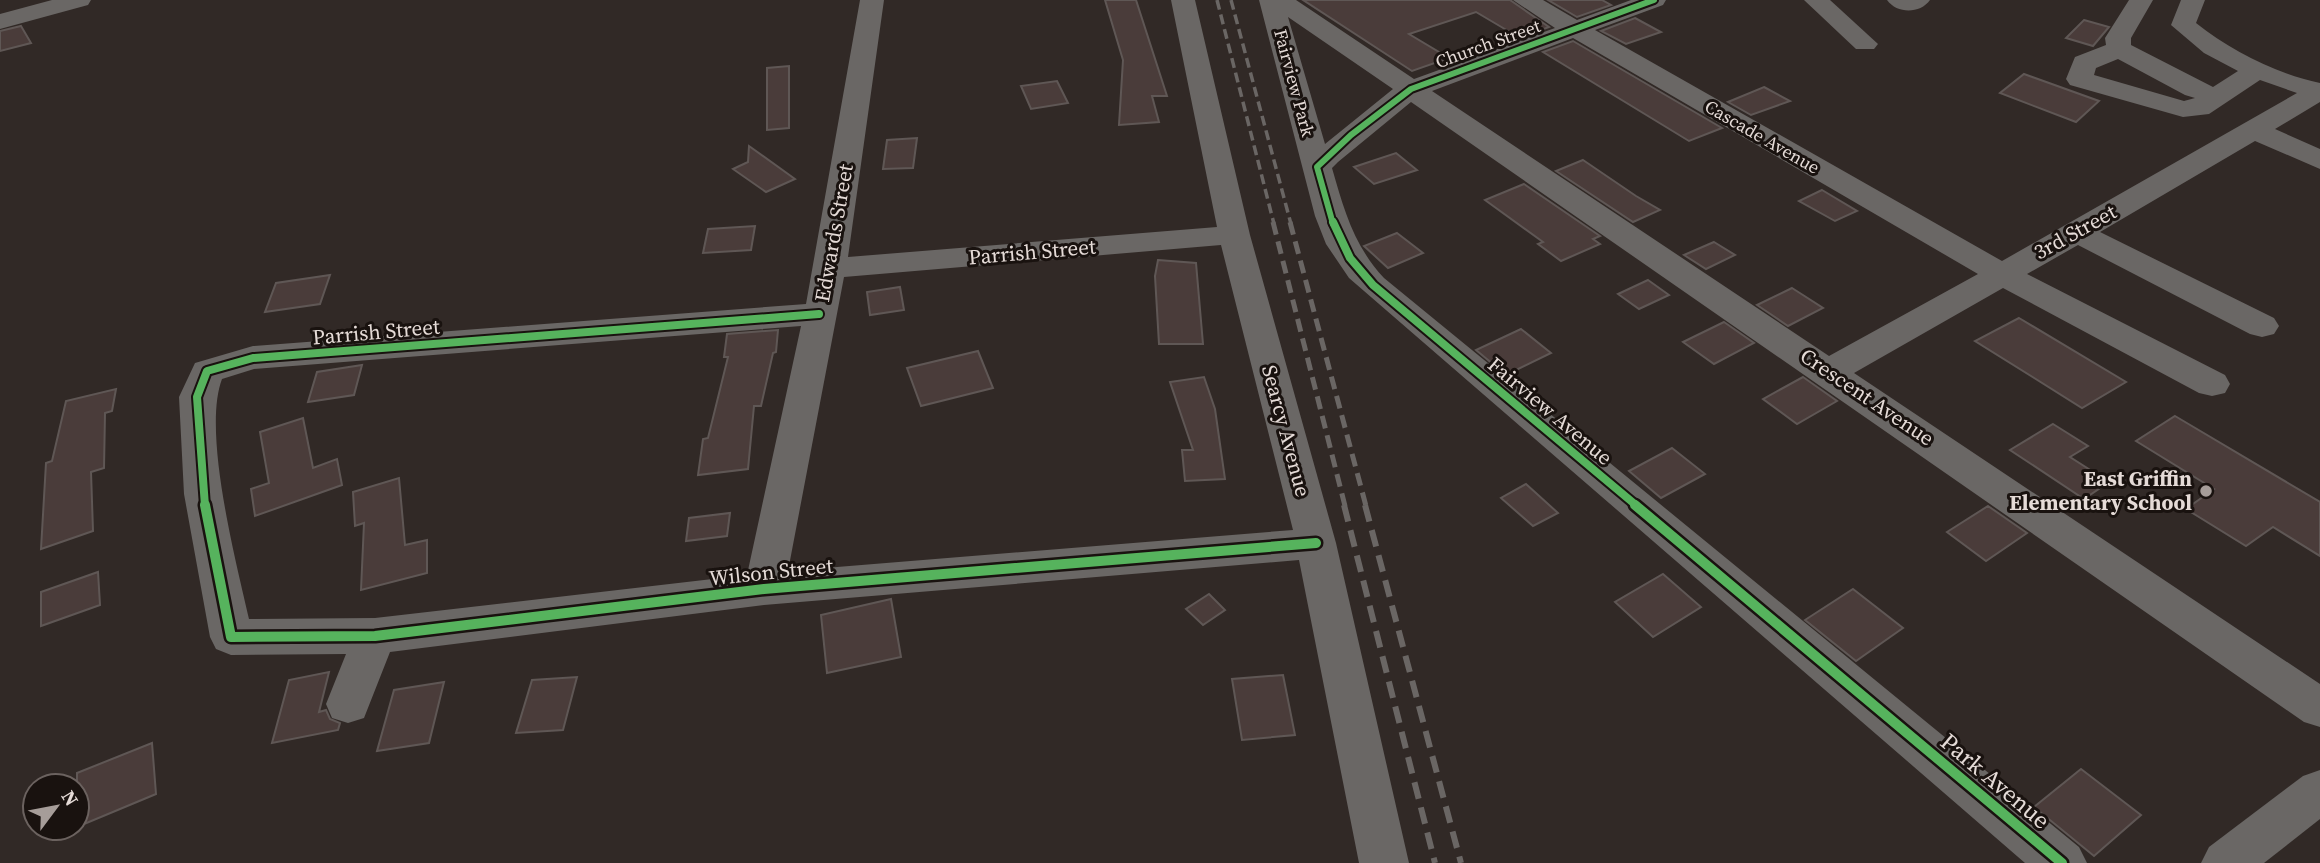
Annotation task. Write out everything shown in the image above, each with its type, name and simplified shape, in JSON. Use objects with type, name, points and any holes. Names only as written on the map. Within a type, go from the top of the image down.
[{"type":"street","points":[[0,22],[79,0]]},
{"type":"street","name":"Edwards Street","points":[[764,589],[819,314],[831,268],[872,0]]},
{"type":"street","name":"Searcy Avenue","points":[[1183,0],[1234,235],[1316,543],[1384,863]]},
{"type":"street","name":"Fairview Park","points":[[1271,0],[1317,167]]},
{"type":"street","points":[[1280,0],[1411,89],[1345,138],[1317,167]]},
{"type":"street","name":"Cascade Avenue","points":[[1525,0],[2000,274],[2212,384]]},
{"type":"street","name":"Church Street","points":[[1411,89],[1654,0]]},
{"type":"street","points":[[1816,0],[1865,44]]},
{"type":"street","points":[[1899,0],[1908,4],[1918,0]]},
{"type":"street","points":[[2119,49],[2118,38],[2141,0]]},
{"type":"street","points":[[2193,0],[2183,24],[2203,42],[2258,70],[2319,91]]},
{"type":"street","points":[[2217,97],[2194,89],[2119,49],[2084,63],[2078,79],[2183,109],[2199,108],[2217,97],[2258,70]]},
{"type":"street","name":"Crescent Avenue","points":[[1411,89],[1829,371],[2320,708]]},
{"type":"street","name":"3rd Street","points":[[1829,371],[2256,131],[2319,91]]},
{"type":"street","points":[[2256,131],[2320,160]]},
{"type":"street","name":"Fairview Avenue","points":[[1317,167],[1338,241],[1351,264],[1902,727]]},
{"type":"street","points":[[2076,232],[2262,326]]},
{"type":"street","name":"Parrish Street","points":[[831,268],[1234,235]]},
{"type":"street","name":"Parrish Street","points":[[231,637],[204,494],[197,397],[207,371],[253,358],[819,314]]},
{"type":"street","name":"Wilson Street","points":[[231,637],[375,636],[764,589],[1316,543]]},
{"type":"street","points":[[348,704],[375,636]]},
{"type":"street","name":"Park Avenue","points":[[1902,727],[2062,863]]},
{"type":"street","points":[[2226,863],[2320,791]]},
{"type":"building","points":[[1105,0],[1136,0],[1167,96],[1152,96],[1159,122],[1119,125],[1123,60]]},
{"type":"building","points":[[1303,0],[1510,0],[1549,27],[1520,38],[1476,12],[1409,34],[1449,58],[1412,71]]},
{"type":"building","points":[[1548,0],[1602,0],[1611,5],[1577,17]]},
{"type":"building","points":[[1635,18],[1661,32],[1626,44],[1601,31]]},
{"type":"building","points":[[2084,20],[2109,27],[2093,46],[2066,38]]},
{"type":"building","points":[[21,26],[31,43],[0,51],[0,31]]},
{"type":"building","points":[[1573,41],[1722,128],[1689,141],[1543,52]]},
{"type":"building","points":[[789,66],[789,128],[767,130],[767,68]]},
{"type":"building","points":[[2024,74],[2099,101],[2076,122],[2000,93]]},
{"type":"building","points":[[1057,81],[1068,103],[1031,109],[1021,86]]},
{"type":"building","points":[[1764,87],[1790,101],[1751,115],[1728,102]]},
{"type":"building","points":[[917,138],[913,168],[883,169],[887,140]]},
{"type":"building","points":[[749,146],[795,179],[766,192],[733,169],[748,162]]},
{"type":"building","points":[[1396,153],[1417,170],[1374,184],[1354,167]]},
{"type":"building","points":[[1583,160],[1660,210],[1633,222],[1556,171]]},
{"type":"building","points":[[1524,184],[1600,236],[1593,239],[1600,244],[1561,261],[1538,244],[1543,242],[1485,200]]},
{"type":"building","points":[[1822,190],[1857,211],[1835,221],[1799,201]]},
{"type":"building","points":[[755,226],[751,250],[703,253],[708,229]]},
{"type":"building","points":[[1397,233],[1423,253],[1388,268],[1364,246]]},
{"type":"building","points":[[1714,242],[1735,255],[1706,269],[1684,255]]},
{"type":"building","points":[[1158,260],[1196,263],[1203,344],[1159,344],[1155,276]]},
{"type":"building","points":[[330,275],[320,304],[265,312],[276,283]]},
{"type":"building","points":[[1648,280],[1669,295],[1639,309],[1618,294]]},
{"type":"building","points":[[900,287],[904,310],[870,315],[867,292]]},
{"type":"building","points":[[1792,288],[1823,308],[1788,326],[1757,305]]},
{"type":"building","points":[[2019,318],[2126,382],[2082,408],[1975,341]]},
{"type":"building","points":[[1724,322],[1754,343],[1714,364],[1683,342]]},
{"type":"building","points":[[1521,329],[1551,353],[1506,375],[1476,350]]},
{"type":"building","points":[[778,330],[776,352],[773,353],[761,406],[754,406],[748,469],[698,475],[703,439],[708,438],[728,357],[724,357],[727,334]]},
{"type":"building","points":[[978,351],[993,388],[921,406],[907,368]]},
{"type":"building","points":[[362,365],[354,395],[308,402],[317,372]]},
{"type":"building","points":[[1204,377],[1215,409],[1225,479],[1185,481],[1182,450],[1193,450],[1170,382]]},
{"type":"building","points":[[1803,377],[1837,401],[1797,424],[1763,399]]},
{"type":"building","points":[[116,389],[112,411],[105,413],[104,468],[91,472],[93,531],[41,549],[46,463],[52,461],[66,401]]},
{"type":"building","points":[[2175,416],[2320,502],[2320,556],[2273,527],[2246,546],[2186,509],[2214,489],[2136,441]]},
{"type":"building","points":[[303,418],[313,468],[337,459],[342,485],[255,516],[251,489],[269,483],[260,432]]},
{"type":"building","points":[[2053,424],[2088,446],[2070,457],[2109,482],[2084,499],[2010,450]]},
{"type":"building","points":[[1672,448],[1705,474],[1661,498],[1629,471]]},
{"type":"building","points":[[399,478],[405,545],[427,540],[427,573],[361,590],[364,523],[355,526],[353,492]]},
{"type":"building","points":[[1526,484],[1558,513],[1533,526],[1501,498]]},
{"type":"building","points":[[1988,506],[2027,533],[1986,561],[1947,532]]},
{"type":"building","points":[[730,513],[727,536],[686,541],[689,518]]},
{"type":"building","points":[[98,572],[100,605],[41,626],[41,592]]},
{"type":"building","points":[[1663,574],[1701,607],[1653,637],[1615,602]]},
{"type":"building","points":[[1853,589],[1903,628],[1856,661],[1805,620]]},
{"type":"building","points":[[1209,594],[1225,610],[1203,625],[1186,609]]},
{"type":"building","points":[[891,599],[901,657],[827,673],[821,615]]},
{"type":"building","points":[[329,672],[319,712],[326,710],[330,719],[340,723],[338,730],[272,743],[289,680]]},
{"type":"building","points":[[1283,675],[1295,735],[1242,740],[1232,679]]},
{"type":"building","points":[[577,677],[563,730],[516,733],[532,680]]},
{"type":"building","points":[[444,682],[429,743],[377,751],[394,690]]},
{"type":"building","points":[[152,743],[156,794],[91,821],[91,772],[80,772]]},
{"type":"building","points":[[2081,769],[2141,815],[2094,856],[2034,807]]},
{"type":"railway","points":[[1217,0],[1274,224]]},
{"type":"railway","points":[[1231,0],[1291,224]]},
{"type":"railway","points":[[1273,222],[1345,506]]},
{"type":"railway","points":[[1290,222],[1366,506]]},
{"type":"railway","points":[[1344,505],[1435,863]]},
{"type":"railway","points":[[1365,505],[1461,863]]},
{"type":"cycle path","points":[[1654,0],[1411,89],[1374,116],[1317,167],[1342,244],[1373,285],[2062,863]]},
{"type":"cycle path","points":[[819,314],[253,358],[207,371],[197,397],[203,494],[231,637],[375,636],[764,589],[1316,543]]},
{"type":"place","name":"East Griffin Elementary School","points":[[2206,491]]}]
